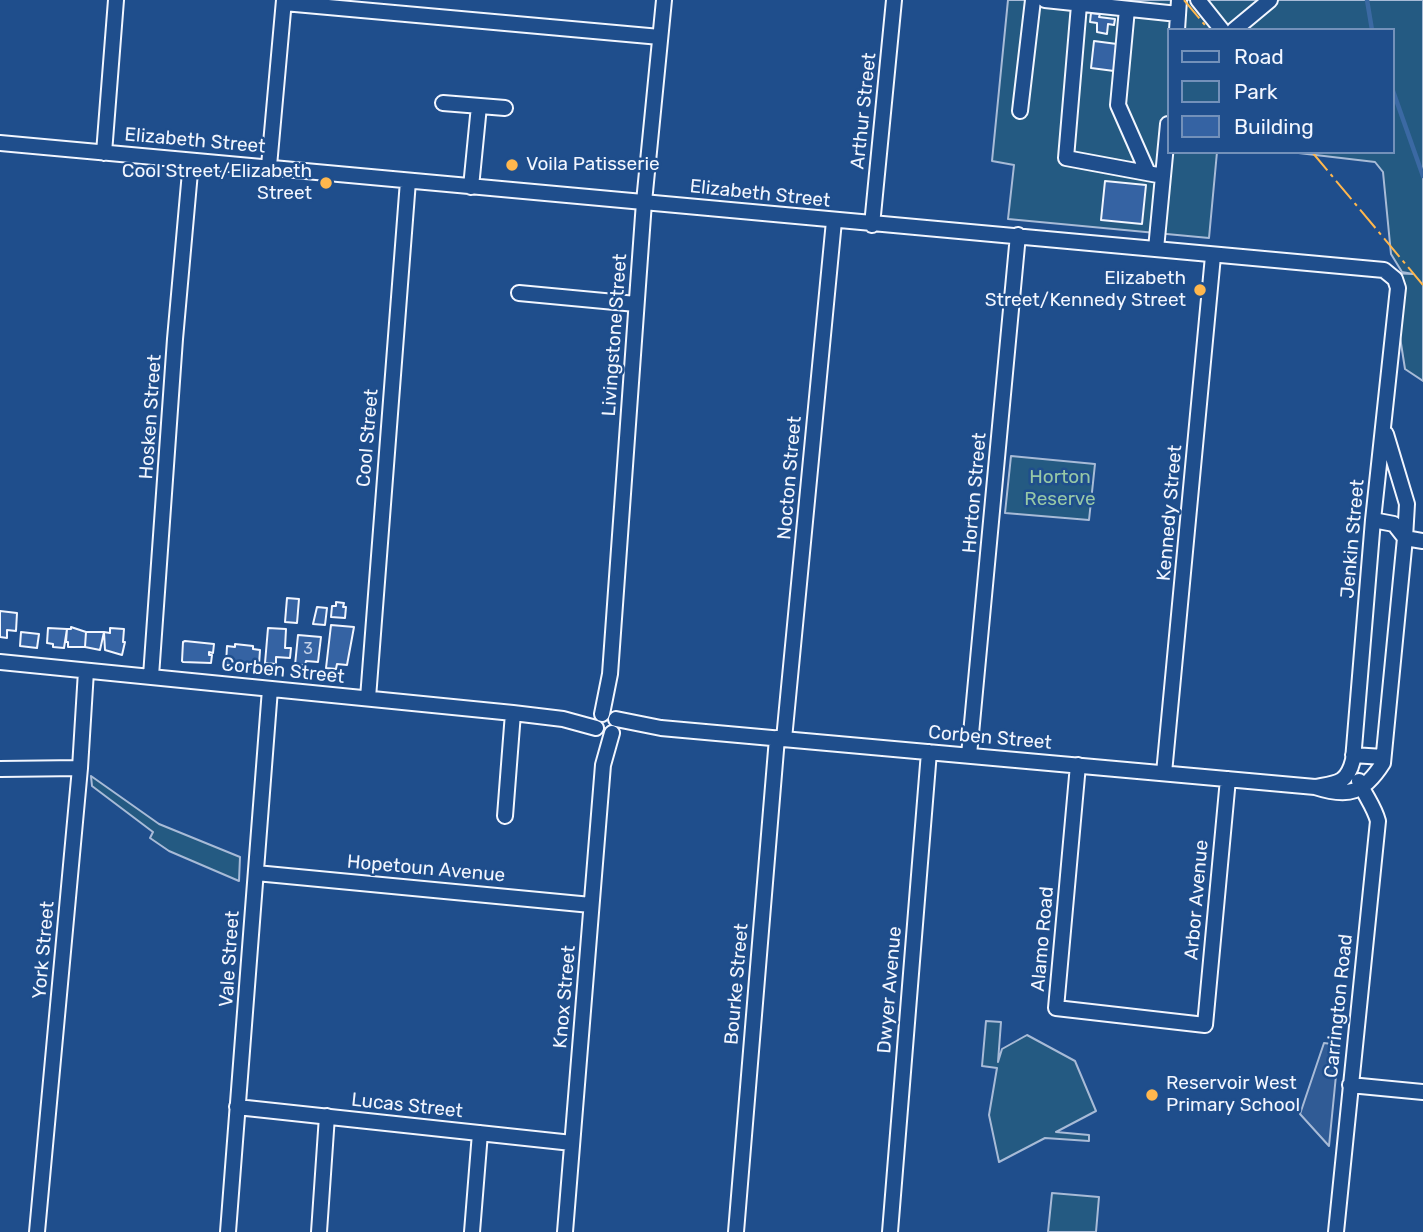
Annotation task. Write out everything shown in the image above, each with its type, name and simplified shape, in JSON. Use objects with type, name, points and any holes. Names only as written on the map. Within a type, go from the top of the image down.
[{"type":"street","points":[[104,153],[116,0],[110,0]]},
{"type":"street","name":"Livingstone Street","points":[[606,723],[644,202],[664,0]]},
{"type":"street","name":"Arthur Street","points":[[872,225],[894,0]]},
{"type":"street","points":[[1020,111],[1033,0]]},
{"type":"street","points":[[1045,0],[1127,9],[1179,7],[1177,28]]},
{"type":"street","points":[[1198,0],[1220,28]]},
{"type":"street","points":[[1236,28],[1270,0]]},
{"type":"street","points":[[269,166],[284,2],[660,37]]},
{"type":"street","points":[[1079,5],[1066,158],[1163,176]]},
{"type":"street","points":[[1127,9],[1118,105],[1148,173]]},
{"type":"street","points":[[443,103],[505,108]]},
{"type":"street","points":[[471,187],[479,106]]},
{"type":"street","points":[[1156,249],[1168,130]]},
{"type":"street","name":"Elizabeth Street","points":[[0,143],[269,166],[872,225],[1018,235],[1213,256],[1384,270],[1390,273]]},
{"type":"street","name":"Hosken Street","points":[[151,676],[175,339],[191,161]]},
{"type":"street","name":"Cool Street","points":[[368,698],[408,181]]},
{"type":"street","name":"Nocton Street","points":[[781,739],[834,221]]},
{"type":"street","name":"Horton Street","points":[[969,755],[1018,235]]},
{"type":"street","name":"Kennedy Street","points":[[1164,773],[1213,256]]},
{"type":"street","name":"Jenkin Street","points":[[1353,757],[1373,520],[1398,288],[1390,273]]},
{"type":"street","points":[[519,293],[636,304]]},
{"type":"street","points":[[1315,787],[1331,792],[1355,792],[1373,778],[1382,763],[1407,504],[1384,426]]},
{"type":"street","points":[[1373,520],[1394,524],[1405,538],[1423,541]]},
{"type":"street","name":"Corben Street","points":[[0,662],[563,719],[1315,787]]},
{"type":"street","name":"York Street","points":[[37,1232],[80,768],[86,671]]},
{"type":"street","name":"Vale Street","points":[[228,1232],[270,689]]},
{"type":"street","points":[[505,816],[513,713]]},
{"type":"street","name":"Knox Street","points":[[565,1232],[606,723]]},
{"type":"street","name":"Bourke Street","points":[[736,1232],[781,739]]},
{"type":"street","name":"Dwyer Avenue","points":[[890,1232],[929,752]]},
{"type":"street","points":[[1315,787],[1345,779],[1350,773],[1353,757],[1383,757]]},
{"type":"street","name":"Carrington Road","points":[[1336,1232],[1378,821],[1374,806],[1362,788],[1353,757]]},
{"type":"street","name":"Alamo Road","points":[[1078,765],[1056,1008],[1205,1025]]},
{"type":"street","points":[[0,769],[80,768]]},
{"type":"street","name":"Arbor Avenue","points":[[1205,1025],[1228,779]]},
{"type":"street","name":"Hopetoun Avenue","points":[[256,873],[591,905]]},
{"type":"street","points":[[1350,1085],[1423,1092]]},
{"type":"street","name":"Lucas Street","points":[[237,1107],[572,1143]]},
{"type":"street","points":[[319,1232],[327,1116]]},
{"type":"street","points":[[472,1232],[480,1133]]},
{"type":"green space","points":[[1008,0],[1423,0],[1423,381],[1405,369],[1390,273],[1413,274],[1402,272],[1391,254],[1383,172],[1375,162],[1307,154],[1395,154],[1395,28],[1168,28],[1168,154],[1217,154],[1209,238],[1008,219],[1014,165],[992,161]]},
{"type":"green space","name":"Horton Reserve","points":[[1011,456],[1095,464],[1089,520],[1005,513]]},
{"type":"green space","points":[[91,776],[159,824],[240,857],[239,881],[169,851],[150,838],[153,832],[92,786]]},
{"type":"green space","points":[[986,1021],[1001,1022],[998,1062],[1002,1049],[1027,1035],[1075,1061],[1096,1111],[1056,1132],[1089,1135],[1089,1141],[1045,1138],[999,1162],[989,1115],[997,1068],[982,1066]]},
{"type":"green space","points":[[1052,1193],[1099,1197],[1096,1232],[1048,1232]]},
{"type":"shaded area","points":[[1324,1043],[1339,1045],[1329,1146],[1300,1114]]},
{"type":"building","points":[[1091,13],[1115,19],[1114,25],[1108,24],[1107,34],[1097,32],[1097,23],[1090,22]]},
{"type":"building","points":[[1094,41],[1117,44],[1114,71],[1091,68]]},
{"type":"building","points":[[1105,181],[1146,185],[1142,224],[1101,220]]},
{"type":"building","points":[[287,598],[299,599],[297,623],[285,622]]},
{"type":"building","points":[[336,602],[344,603],[345,618],[331,617],[332,606],[336,606]]},
{"type":"building","points":[[317,607],[327,608],[325,625],[313,624]]},
{"type":"building","points":[[0,611],[17,613],[16,631],[7,630],[7,638],[0,637]]},
{"type":"building","points":[[331,625],[354,627],[347,665],[337,664],[336,669],[326,668]]},
{"type":"building","points":[[71,627],[86,632],[85,647],[68,647],[67,629]]},
{"type":"building","points":[[48,628],[67,629],[64,648],[53,647],[53,644],[47,643]]},
{"type":"building","points":[[110,628],[124,629],[122,655],[105,650],[104,632],[110,633]]},
{"type":"building","points":[[268,628],[286,629],[285,648],[291,648],[290,658],[276,657],[276,664],[265,663]]},
{"type":"building","points":[[21,632],[39,634],[37,648],[20,646]]},
{"type":"building","points":[[86,632],[104,632],[100,650],[85,647]]},
{"type":"building","points":[[298,635],[321,637],[318,662],[306,661],[305,665],[295,665]]},
{"type":"building","points":[[185,641],[214,644],[213,653],[209,652],[209,655],[212,655],[211,663],[183,662]]},
{"type":"building","points":[[235,644],[253,646],[253,649],[260,650],[259,665],[226,665],[227,646],[235,647]]},
{"type":"waterway","points":[[1367,0],[1372,28]]},
{"type":"waterway","points":[[1395,97],[1423,176]]},
{"type":"power","points":[[1184,0],[1207,28]]},
{"type":"power","points":[[1314,154],[1423,285]]},
{"type":"place","name":"Voila Patisserie","points":[[512,165]]},
{"type":"place","name":"Cool Street/Elizabeth Street","points":[[326,183]]},
{"type":"place","name":"Elizabeth Street/Kennedy Street","points":[[1200,290]]},
{"type":"place","name":"Reservoir West Primary School","points":[[1152,1095]]}]
